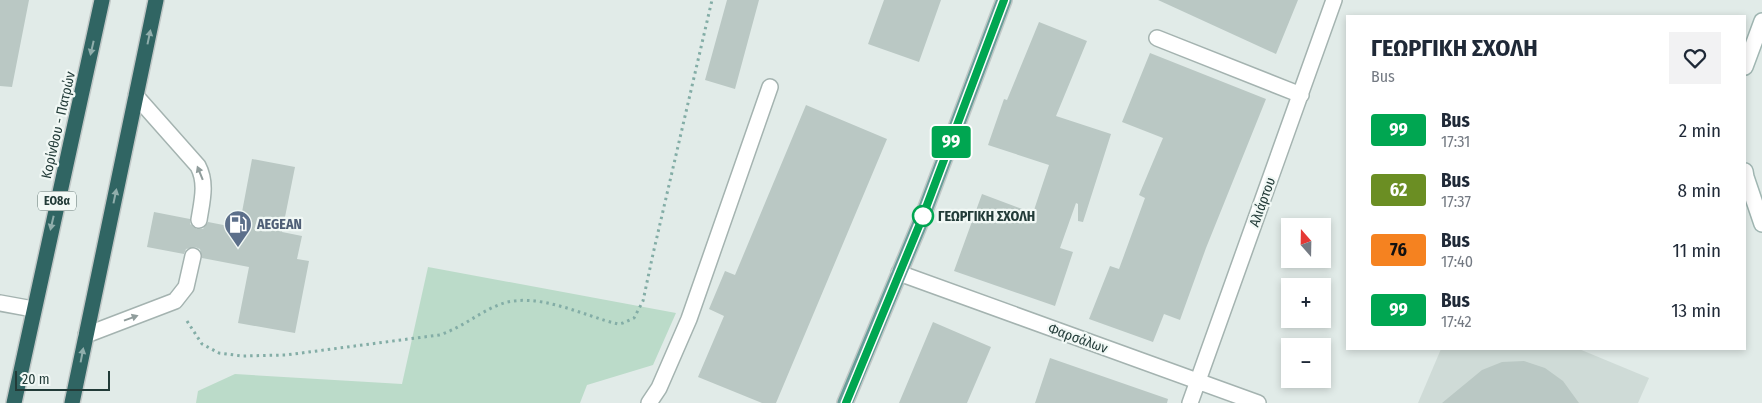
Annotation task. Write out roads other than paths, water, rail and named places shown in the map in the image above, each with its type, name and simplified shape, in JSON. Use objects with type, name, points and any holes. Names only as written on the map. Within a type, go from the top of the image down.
[{"type":"highway","name":"Κορίνθου - Πατρών","points":[[14,403],[102,0]]},
{"type":"highway","points":[[72,403],[156,0]]},
{"type":"main road","points":[[846,403],[921,221],[1004,0]]},
{"type":"street","name":"Αλιάρτου","points":[[1190,403],[1334,0]]},
{"type":"street","points":[[1746,63],[1762,21]]},
{"type":"street","points":[[1157,38],[1300,95]]},
{"type":"street","points":[[649,403],[660,388],[689,319],[770,87]]},
{"type":"street","points":[[136,96],[198,166],[202,174],[204,190],[199,220]]},
{"type":"street","points":[[1746,174],[1762,224]]},
{"type":"street","points":[[86,335],[175,301],[186,287],[193,256]]},
{"type":"street","name":"Φαρσάλων","points":[[899,273],[1258,403]]},
{"type":"street","points":[[0,303],[33,309]]},
{"type":"place","name":"ΓΕΩΡΓΙΚΗ ΣΧΟΛΗ","points":[[923,216]]},
{"type":"place","name":"AEGEAN","points":[[238,248]]}]
